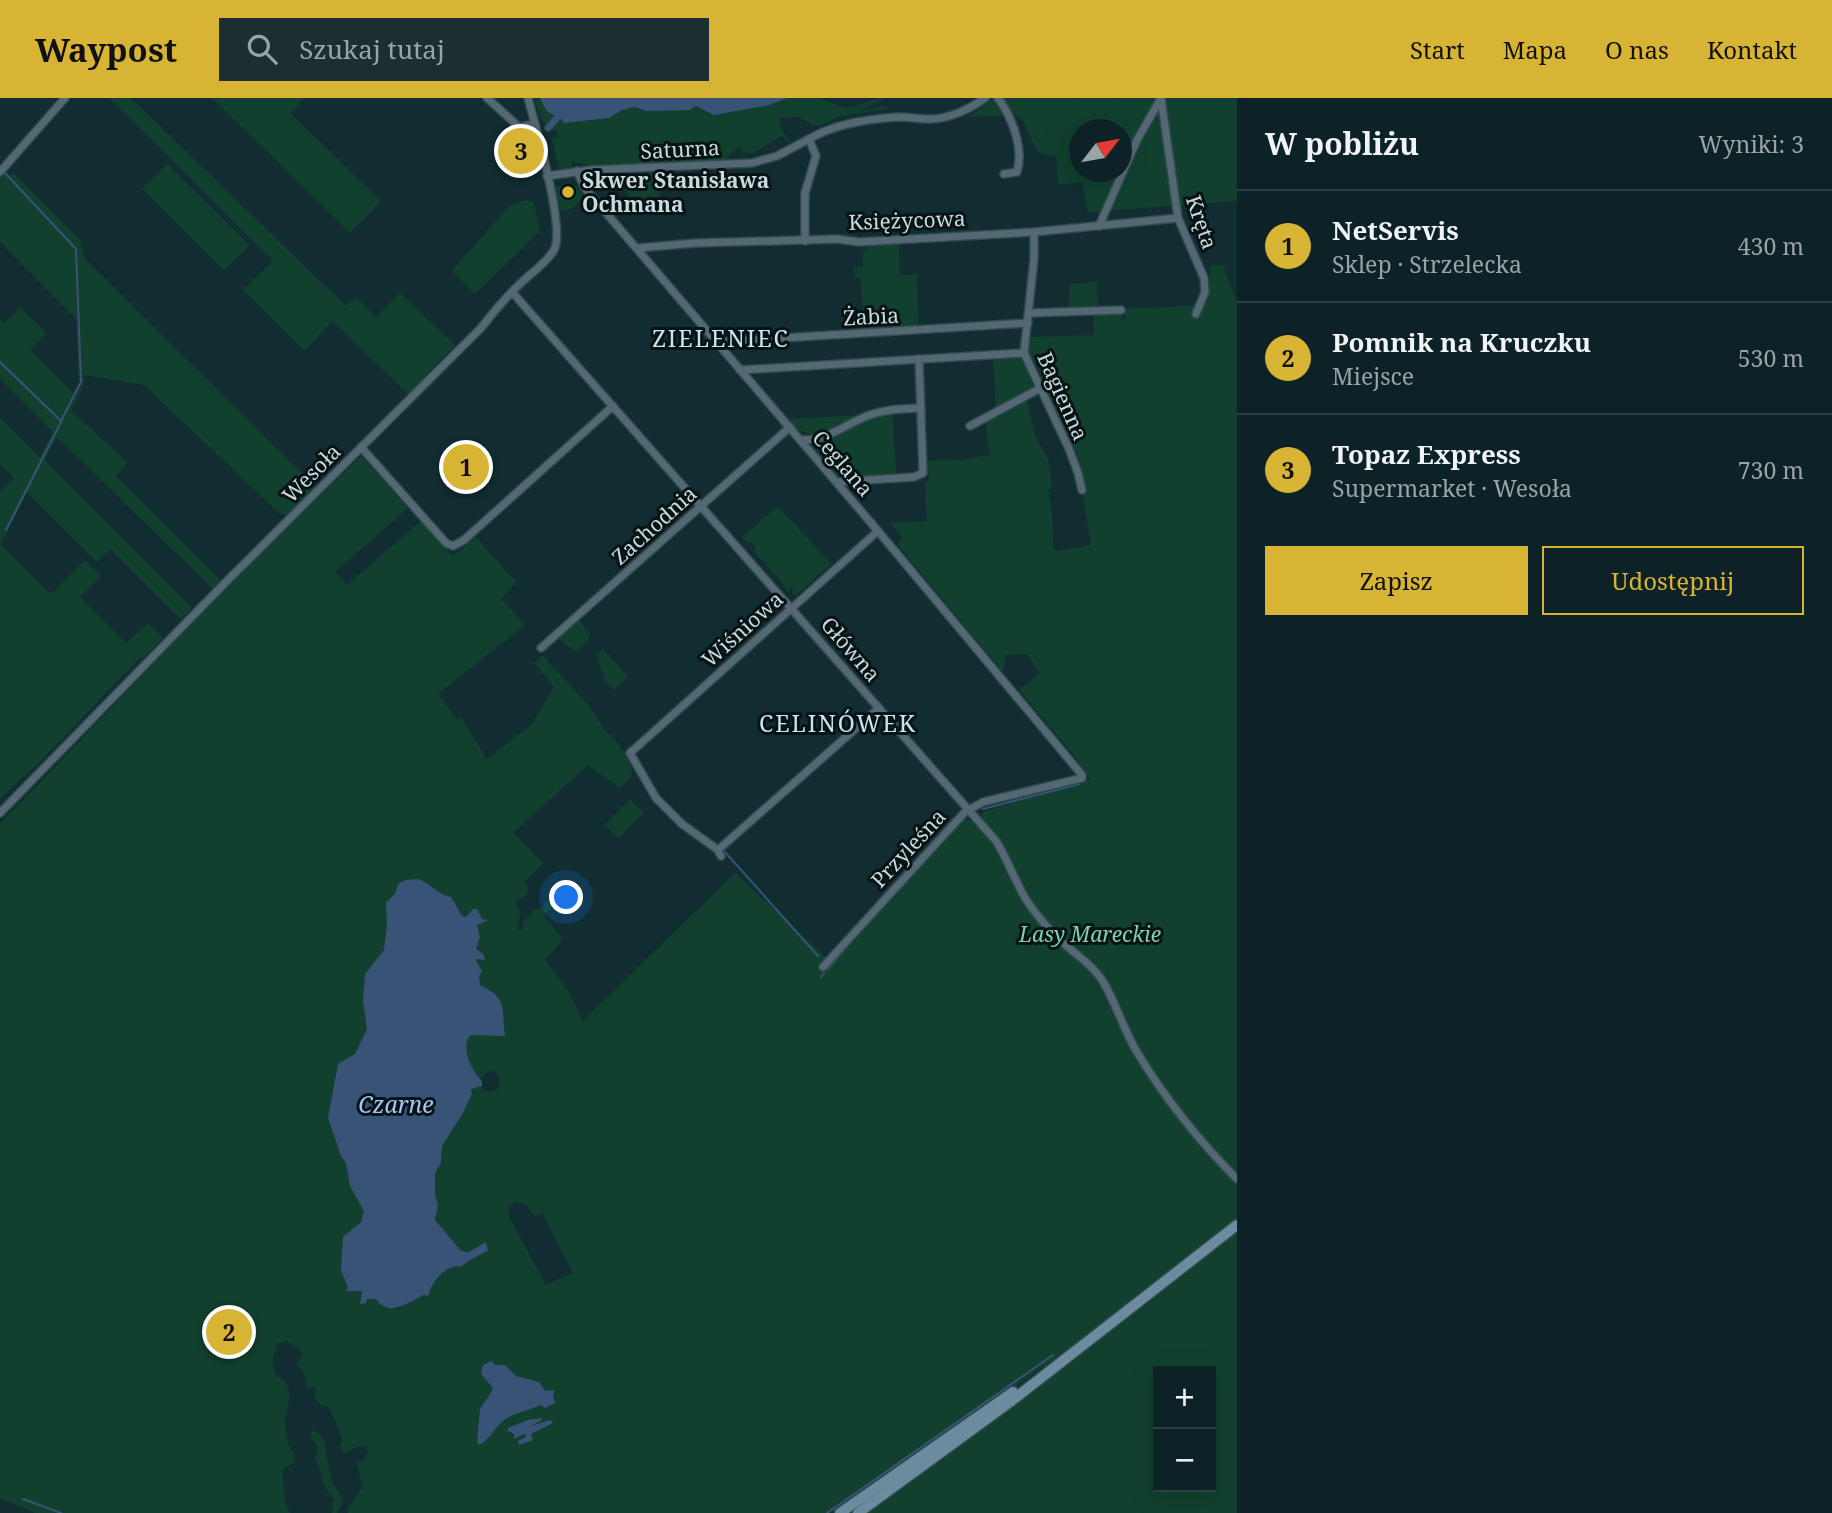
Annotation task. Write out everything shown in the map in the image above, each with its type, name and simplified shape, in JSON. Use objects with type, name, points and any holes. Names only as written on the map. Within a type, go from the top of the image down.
[{"type":"main road","points":[[858,1513],[952,1445],[1237,1225]]},
{"type":"main road","points":[[840,1513],[1057,1363]]},
{"type":"street","points":[[0,172],[3,162],[65,98]]},
{"type":"street","points":[[487,98],[519,127],[535,124]]},
{"type":"street","name":"Wesoła","points":[[0,813],[550,256],[558,242],[558,229],[528,98]]},
{"type":"street","name":"Saturna","points":[[548,176],[577,171],[752,163],[777,156],[833,128],[900,117],[944,117],[985,98]]},
{"type":"street","points":[[998,98],[1017,139],[1019,164],[1017,172],[1004,174]]},
{"type":"street","points":[[1099,226],[1136,140],[1160,99]]},
{"type":"street","name":"Kręta","points":[[1160,99],[1178,218],[1204,278],[1205,292],[1196,314]]},
{"type":"street","points":[[805,241],[805,193],[816,161],[809,139]]},
{"type":"street","name":"Ceglana","points":[[577,171],[584,187],[837,482],[1077,767],[1082,778]]},
{"type":"street","name":"Księżycowa","points":[[637,248],[696,243],[837,239],[859,242],[1034,232],[1178,218]]},
{"type":"street","name":"Bagienna","points":[[1034,232],[1030,313],[1024,353],[1069,449],[1082,490]]},
{"type":"street","name":"Główna","points":[[512,292],[1002,850],[1034,911],[1057,938],[1096,971],[1140,1059],[1186,1120],[1237,1179]]},
{"type":"street","points":[[1030,313],[1121,310]]},
{"type":"street","name":"Żabia","points":[[716,342],[1028,323]]},
{"type":"street","points":[[740,370],[1024,353]]},
{"type":"street","points":[[837,482],[919,476],[923,470],[919,359]]},
{"type":"street","points":[[970,426],[1039,389]]},
{"type":"street","points":[[361,447],[446,543],[453,546],[464,540],[613,406]]},
{"type":"street","points":[[801,440],[828,436],[866,416],[884,411],[921,408]]},
{"type":"street","name":"Zachodnia","points":[[541,648],[790,428]]},
{"type":"street","name":"Wiśniowa","points":[[878,531],[630,753],[656,798],[682,824],[719,853],[879,708]]},
{"type":"street","name":"Przyleśna","points":[[823,967],[959,817],[983,802],[1082,778]]},
{"type":"green space","points":[[109,98],[131,98],[346,306],[356,297],[376,317],[400,293],[455,345],[408,394],[332,321],[304,351],[243,290],[273,261]]},
{"type":"green space","points":[[212,98],[304,98],[291,114],[381,201],[350,233]]},
{"type":"green space","points":[[534,98],[540,98],[545,110],[564,123],[609,118],[622,110],[635,107],[646,111],[690,109],[696,106],[721,114],[737,110],[728,98],[817,98],[848,107],[884,98],[860,111],[886,106],[888,109],[843,115],[821,125],[812,125],[799,117],[779,118],[779,124],[791,145],[782,136],[753,153],[743,153],[740,147],[731,153],[727,160],[622,167],[583,164],[571,160],[573,168],[562,170],[551,138],[558,137],[557,130],[551,130],[544,123]]},
{"type":"green space","points":[[993,98],[1237,98],[1237,201],[1088,212],[1082,182],[1058,185],[1056,157],[1037,152],[1023,120],[1015,115],[969,117]]},
{"type":"green space","points":[[167,164],[249,245],[224,271],[142,189]]},
{"type":"green space","points":[[6,172],[10,176],[13,173],[81,241],[84,258],[315,486],[287,515],[279,513],[144,385],[84,375],[83,386],[71,411],[128,462],[116,476],[221,580],[213,589],[57,437],[45,460],[192,608],[181,619],[111,549],[96,562],[27,492],[1,544],[51,594],[85,560],[101,576],[80,597],[126,643],[148,623],[163,638],[140,658],[40,762],[0,798],[0,492],[14,478],[0,464],[0,417],[40,457],[53,432],[0,379],[0,319],[4,323],[21,307],[46,333],[30,350],[73,393],[79,383],[76,319],[0,242],[0,178]]},
{"type":"green space","points":[[661,172],[659,203],[628,203],[627,174]]},
{"type":"green space","points":[[576,185],[586,201],[581,200],[573,208],[561,212],[555,188],[557,186],[572,192]]},
{"type":"green space","points":[[525,200],[534,202],[540,231],[475,294],[452,271],[509,206]]},
{"type":"green space","points":[[899,242],[900,275],[917,274],[919,327],[864,329],[861,278],[855,277],[854,267],[863,267],[863,253],[871,244]]},
{"type":"green space","name":"Lasy Mareckie","points":[[1223,265],[1237,303],[1237,1218],[1058,1357],[830,1513],[348,1513],[348,1508],[362,1488],[357,1462],[365,1459],[368,1450],[364,1446],[344,1453],[339,1446],[343,1440],[329,1407],[322,1406],[314,1399],[316,1387],[307,1388],[303,1371],[297,1364],[303,1353],[287,1341],[278,1343],[272,1361],[275,1374],[286,1383],[290,1395],[285,1420],[288,1444],[295,1455],[294,1463],[284,1468],[282,1473],[286,1505],[290,1513],[35,1513],[0,1498],[0,824],[235,579],[361,456],[408,508],[335,572],[347,585],[420,522],[424,523],[452,555],[475,536],[516,582],[501,599],[525,625],[438,694],[457,720],[461,717],[487,759],[532,724],[554,687],[534,663],[543,655],[586,702],[629,761],[632,776],[620,788],[588,765],[514,832],[543,864],[524,883],[529,887],[526,896],[516,902],[520,913],[518,929],[522,930],[523,922],[534,910],[542,908],[546,901],[552,907],[544,916],[563,939],[545,960],[569,992],[583,1021],[735,873],[833,964],[965,819],[975,822],[983,812],[1090,779],[1075,756],[1019,690],[1040,673],[1027,654],[1006,655],[1003,672],[898,545],[902,537],[890,523],[927,521],[925,482],[929,481],[928,461],[990,455],[985,420],[1027,400],[1035,436],[1048,459],[1052,488],[1048,490],[1053,547],[1057,551],[1091,545],[1082,490],[1086,488],[1077,454],[1044,393],[1038,363],[1032,363],[1028,354],[1030,337],[1094,335],[1094,314],[1121,313],[1123,320],[1126,319],[1124,309],[1205,305],[1209,296],[1210,266]],"holes":[[[479,920],[486,920],[477,925],[480,937],[476,949],[483,954],[473,959],[459,1057],[478,1081],[488,1071],[494,1071],[499,1077],[499,1088],[489,1092],[483,1090],[482,1086],[471,1089],[472,1094],[463,1113],[442,1146],[441,1163],[435,1173],[438,1205],[435,1220],[461,1252],[469,1252],[486,1242],[488,1251],[468,1260],[462,1266],[451,1267],[429,1288],[430,1292],[396,1310],[377,1299],[367,1299],[364,1183],[356,1138],[370,1004]],[[515,1201],[527,1205],[534,1217],[542,1213],[573,1273],[546,1285],[509,1217],[508,1209]]]},
{"type":"green space","points":[[1097,282],[1098,307],[1069,309],[1070,284]]},
{"type":"green space","points":[[1020,358],[1024,361],[1034,388],[996,407],[993,360]]},
{"type":"green space","points":[[893,413],[896,475],[846,479],[837,477],[811,443],[822,441],[882,415]]},
{"type":"green space","points":[[863,415],[818,437],[796,429],[790,419]]},
{"type":"green space","points":[[778,506],[831,564],[795,596],[792,594],[793,588],[790,587],[789,594],[766,565],[767,562],[763,562],[753,550],[756,548],[742,537]]},
{"type":"green space","points":[[579,620],[591,635],[577,653],[559,639]]},
{"type":"green space","points":[[603,648],[628,677],[614,690],[605,681],[597,656]]},
{"type":"green space","points":[[630,799],[644,813],[619,838],[605,825]]},
{"type":"green space","points":[[1237,1231],[1237,1513],[868,1513]]},
{"type":"green space","points":[[313,1431],[319,1433],[324,1442],[331,1478],[343,1502],[337,1513],[332,1513],[334,1498],[325,1485],[315,1458],[318,1448],[310,1435]]},
{"type":"water","points":[[540,98],[787,98],[769,105],[714,115],[696,106],[690,110],[646,111],[635,107],[622,110],[609,118],[564,123],[548,112]]},
{"type":"water","name":"Czarne","points":[[418,879],[451,897],[462,916],[466,917],[473,909],[477,909],[482,919],[488,920],[477,925],[480,937],[476,949],[484,955],[485,960],[475,959],[482,971],[479,976],[480,985],[500,1000],[505,1036],[471,1035],[468,1039],[468,1058],[482,1081],[482,1086],[471,1089],[472,1094],[463,1113],[442,1146],[441,1163],[435,1173],[438,1205],[435,1220],[461,1251],[469,1252],[486,1242],[488,1251],[440,1275],[428,1296],[424,1295],[399,1307],[387,1308],[376,1299],[367,1299],[366,1303],[360,1304],[362,1291],[346,1291],[348,1288],[341,1270],[343,1237],[361,1222],[364,1211],[350,1186],[346,1163],[328,1118],[338,1064],[355,1054],[367,1029],[363,1001],[365,974],[384,950],[386,902],[395,894],[398,884]]},
{"type":"water","points":[[492,1361],[495,1365],[505,1365],[516,1376],[539,1382],[545,1391],[554,1390],[555,1403],[545,1408],[540,1405],[507,1418],[479,1445],[480,1409],[492,1391],[492,1387],[481,1374],[483,1365]]},
{"type":"water","points":[[528,1420],[542,1420],[531,1426],[550,1420],[553,1423],[531,1434],[533,1440],[519,1445],[518,1441],[526,1435],[514,1439],[514,1434],[508,1431],[508,1428]]},
{"type":"waterway","points":[[548,128],[557,118]]},
{"type":"waterway","points":[[0,362],[61,421],[81,382],[76,249],[5,173]]},
{"type":"waterway","points":[[6,530],[61,422]]},
{"type":"waterway","points":[[983,809],[1079,784]]},
{"type":"waterway","points":[[725,852],[818,956]]},
{"type":"waterway","points":[[828,969],[864,927]]},
{"type":"waterway","points":[[821,977],[824,973]]},
{"type":"waterway","points":[[827,1513],[1053,1355]]},
{"type":"waterway","points":[[23,1499],[61,1513]]},
{"type":"place","name":"Topaz Express","points":[[521,151]]},
{"type":"place","name":"Skwer Stanisława Ochmana","points":[[568,192]]},
{"type":"place","name":"NetServis","points":[[466,467]]},
{"type":"place","name":"Pomnik na Kruczku","points":[[229,1332]]},
{"type":"district","name":"ZIELENIEC","points":[[721,338]]},
{"type":"district","name":"CELINÓWEK","points":[[838,723]]}]
